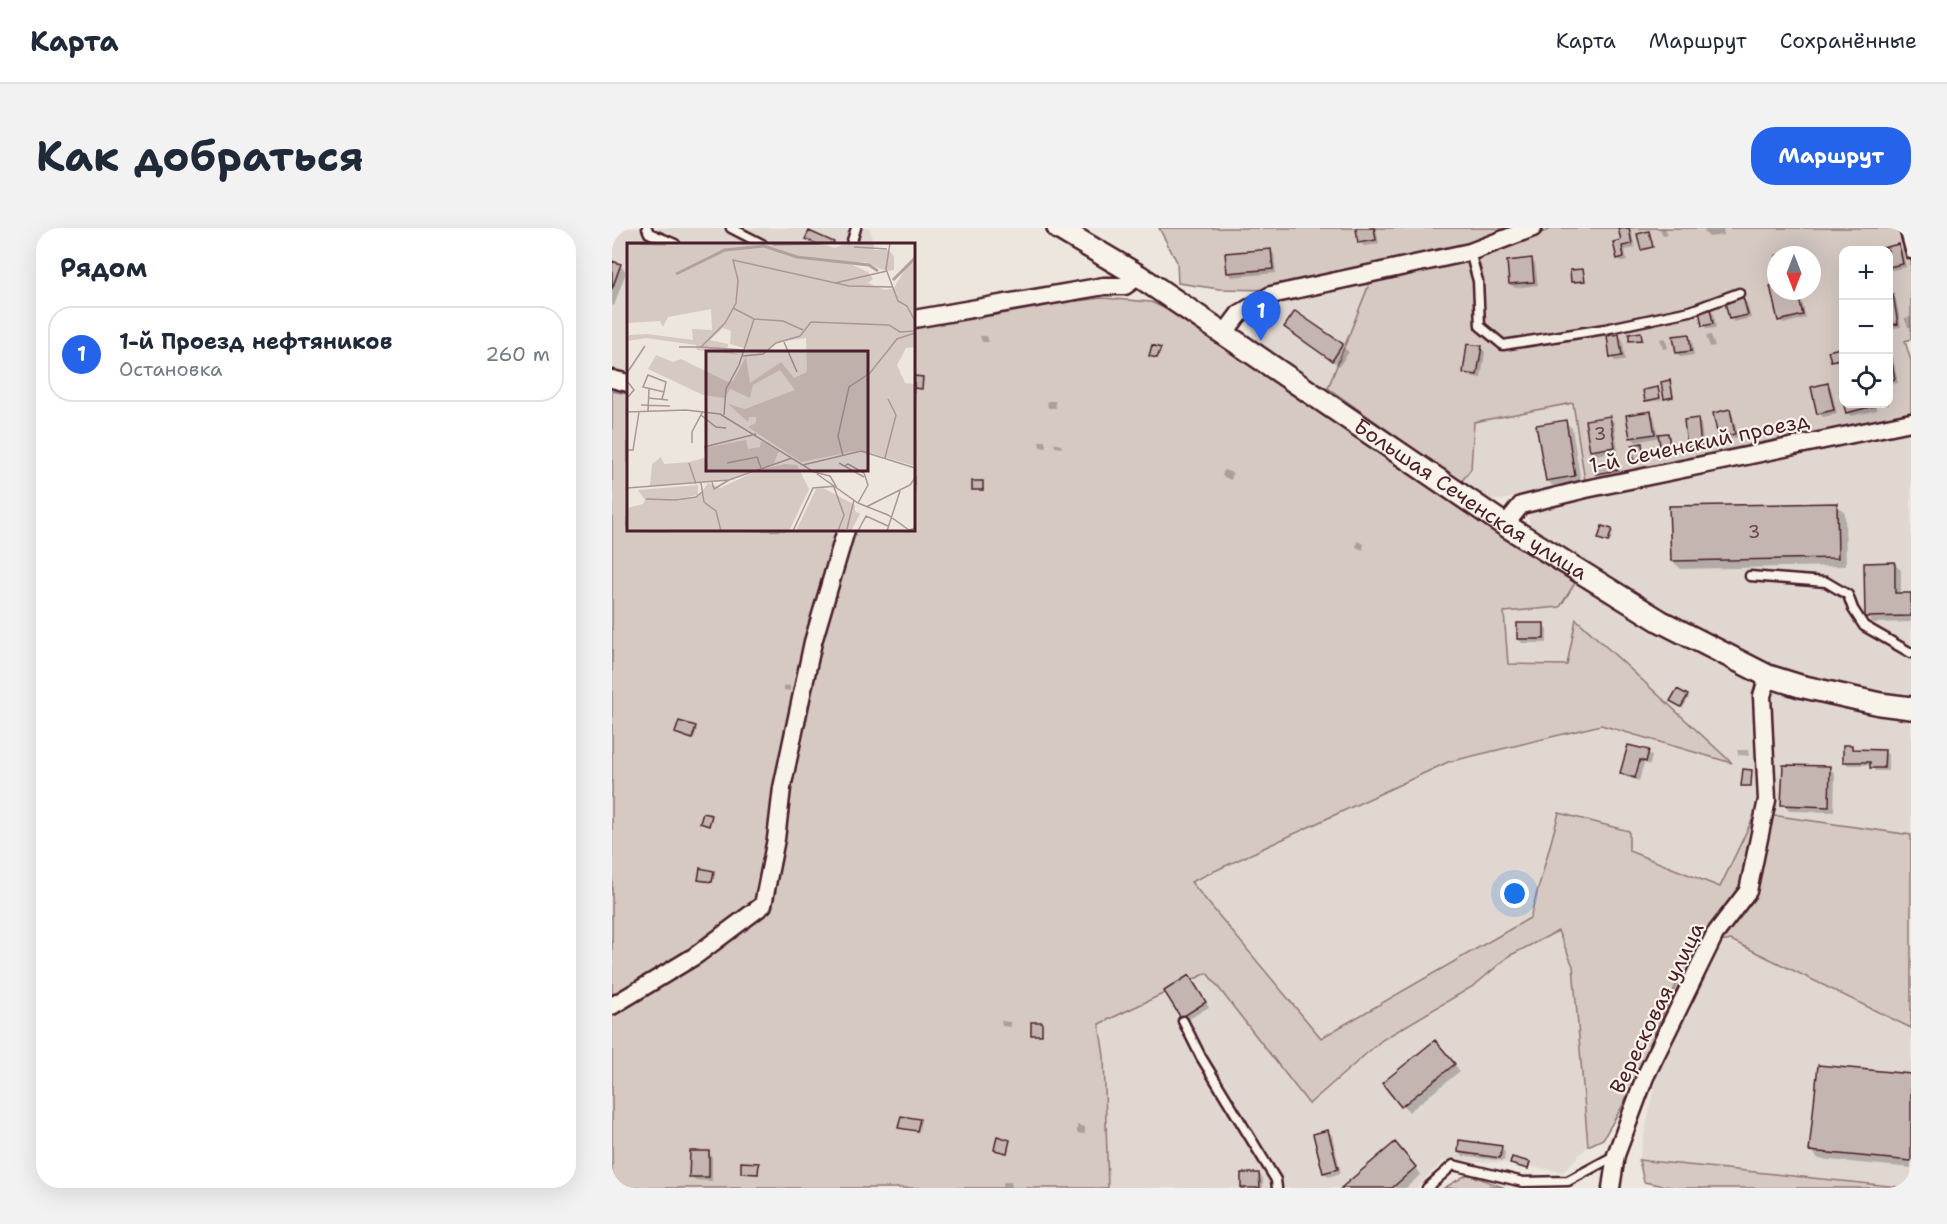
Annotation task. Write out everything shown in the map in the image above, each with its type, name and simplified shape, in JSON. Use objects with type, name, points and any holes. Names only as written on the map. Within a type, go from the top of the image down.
[{"type":"street","name":"Большая Сеченская улица","points":[[1058,228],[1139,276],[1505,525],[1660,621],[1768,676],[1800,686],[1880,704],[1911,708]]},
{"type":"street","points":[[1224,334],[1239,314],[1271,295],[1470,252],[1533,228]]},
{"type":"street","points":[[915,319],[1104,286],[1125,286],[1139,276]]},
{"type":"street","points":[[612,379],[627,383]]},
{"type":"street","name":"1-й Сеченский проезд","points":[[1505,525],[1521,505],[1586,489],[1911,422]]},
{"type":"street","points":[[612,1006],[695,956],[763,905],[776,838],[782,788],[813,642],[846,531]]},
{"type":"street","name":"Вересковая улица","points":[[1611,1188],[1616,1155],[1645,1077],[1715,934],[1748,891],[1767,800],[1762,696],[1768,676]]},
{"type":"lane","points":[[647,228],[649,233],[673,243]]},
{"type":"lane","points":[[731,228],[760,243]]},
{"type":"lane","points":[[851,243],[856,228]]},
{"type":"lane","points":[[1904,228],[1911,254]]},
{"type":"lane","points":[[1470,252],[1478,281],[1480,326],[1503,345],[1605,329],[1690,311],[1739,293]]},
{"type":"lane","points":[[1750,576],[1826,582],[1848,595],[1853,609],[1864,626],[1911,653]]},
{"type":"lane","points":[[1183,1021],[1276,1180],[1277,1188]]},
{"type":"lane","points":[[1427,1188],[1453,1165],[1523,1182],[1568,1181],[1616,1155]]},
{"type":"shaded area","points":[[612,228],[870,228],[871,243],[627,243],[627,383],[612,379]]},
{"type":"shaded area","points":[[1159,228],[1516,228],[1469,245],[1269,290],[1219,289],[1178,283],[1177,262]]},
{"type":"shaded area","points":[[1554,228],[1911,228],[1911,339],[1905,341],[1911,361],[1911,417],[1585,481],[1573,403],[1474,422],[1471,469],[1461,482],[1328,388],[1370,282],[1477,256]]},
{"type":"shaded area","points":[[1370,282],[1328,388],[1253,339],[1252,329],[1261,314],[1275,301]]},
{"type":"shaded area","points":[[1102,298],[1151,302],[1183,317],[1575,583],[1560,607],[1504,612],[1508,664],[1567,665],[1576,619],[1732,763],[1601,725],[1448,762],[1191,882],[1321,1038],[1530,918],[1559,813],[1629,831],[1629,851],[1720,887],[1753,818],[1778,816],[1911,835],[1911,1028],[1731,940],[1693,947],[1622,1107],[1603,1139],[1588,1146],[1573,966],[1558,931],[1509,956],[1475,985],[1382,1040],[1309,1104],[1207,973],[1099,1024],[1104,1056],[1108,1188],[612,1188],[612,391],[627,394],[627,531],[915,531],[915,328],[1025,307]]},
{"type":"shaded area","points":[[1574,402],[1585,481],[1501,500],[1491,500],[1461,482],[1471,469],[1474,422]]},
{"type":"shaded area","points":[[1911,426],[1911,700],[1884,696],[1766,665],[1660,611],[1532,530],[1528,518],[1532,509]]},
{"type":"shaded area","points":[[1575,583],[1654,632],[1747,680],[1796,698],[1880,716],[1911,719],[1911,835],[1778,816],[1754,818],[1720,887],[1629,851],[1559,813],[1530,918],[1321,1039],[1190,882],[1448,762],[1601,725],[1731,763],[1576,620],[1567,665],[1507,664],[1504,612],[1560,607]]},
{"type":"shaded area","points":[[1558,931],[1573,966],[1588,1146],[1563,1172],[1508,1163],[1443,1161],[1416,1188],[1108,1188],[1104,1056],[1099,1024],[1207,973],[1309,1104],[1382,1040],[1475,985],[1509,956]]},
{"type":"shaded area","points":[[1731,940],[1911,1028],[1911,1188],[1639,1160],[1659,1064],[1719,942]]},
{"type":"shaded area","points":[[1639,1160],[1909,1188],[1676,1188],[1644,1182]]},
{"type":"shaded area","points":[[1468,1174],[1505,1188],[1444,1188]]},
{"type":"building","points":[[1356,228],[1374,228],[1376,240],[1358,243]]},
{"type":"building","points":[[1618,228],[1629,228],[1632,244],[1622,246],[1624,257],[1617,259],[1613,242],[1621,240]]},
{"type":"building","points":[[809,231],[834,242],[815,243],[805,239]]},
{"type":"building","points":[[1649,231],[1653,247],[1641,250],[1637,234]]},
{"type":"building","points":[[1899,244],[1903,264],[1893,266],[1893,246],[1891,246]]},
{"type":"building","points":[[1271,249],[1273,269],[1227,273],[1225,253]]},
{"type":"building","points":[[1532,258],[1534,282],[1509,284],[1507,261]]},
{"type":"building","points":[[612,261],[621,264],[612,289]]},
{"type":"building","points":[[1583,269],[1585,281],[1571,282],[1570,270]]},
{"type":"building","points":[[1893,294],[1898,324],[1893,324]]},
{"type":"building","points":[[1743,297],[1748,315],[1729,319],[1725,302]]},
{"type":"building","points":[[1773,300],[1799,300],[1803,315],[1778,321]]},
{"type":"building","points":[[1710,308],[1713,324],[1702,326],[1699,310]]},
{"type":"building","points":[[1295,311],[1343,344],[1332,361],[1284,327]]},
{"type":"building","points":[[1641,332],[1642,340],[1629,341],[1629,334]]},
{"type":"building","points":[[1619,334],[1622,356],[1610,358],[1607,336]]},
{"type":"building","points":[[1689,334],[1691,351],[1676,353],[1673,336]]},
{"type":"building","points":[[1467,344],[1482,346],[1477,375],[1463,373]]},
{"type":"building","points":[[1152,345],[1161,348],[1157,358],[1149,356]]},
{"type":"building","points":[[1839,348],[1839,359],[1831,361],[1828,351]]},
{"type":"building","points":[[915,376],[923,377],[922,389],[915,388]]},
{"type":"building","points":[[1670,380],[1673,397],[1664,399],[1661,382]]},
{"type":"building","points":[[1828,383],[1834,410],[1817,414],[1811,387]]},
{"type":"building","points":[[1658,387],[1660,398],[1645,401],[1643,390]]},
{"type":"building","points":[[1845,408],[1866,408],[1846,413]]},
{"type":"building","points":[[1730,409],[1735,434],[1718,437],[1713,413]]},
{"type":"building","points":[[1651,411],[1655,434],[1630,438],[1626,415]]},
{"type":"building","points":[[1610,416],[1615,447],[1590,451],[1585,420]]},
{"type":"building","points":[[1698,418],[1701,445],[1687,447],[1684,420]]},
{"type":"building","points":[[1566,420],[1575,476],[1546,481],[1536,425]]},
{"type":"building","points":[[1668,433],[1671,450],[1661,451],[1658,434]]},
{"type":"building","points":[[1642,443],[1644,460],[1633,461],[1632,445]]},
{"type":"building","points":[[1617,462],[1618,470],[1596,474],[1594,466]]},
{"type":"building","points":[[972,481],[983,481],[983,490],[972,490]]},
{"type":"building","points":[[1837,503],[1838,558],[1671,561],[1669,506]]},
{"type":"building","points":[[1602,526],[1612,529],[1608,542],[1598,539]]},
{"type":"building","points":[[1895,562],[1895,593],[1911,593],[1911,616],[1865,617],[1864,563]]},
{"type":"building","points":[[1517,623],[1544,623],[1544,639],[1517,639]]},
{"type":"building","points":[[1677,689],[1688,695],[1681,707],[1670,701]]},
{"type":"building","points":[[679,721],[696,726],[692,739],[675,733]]},
{"type":"building","points":[[1628,745],[1649,750],[1646,762],[1640,760],[1635,778],[1620,773]]},
{"type":"building","points":[[1843,745],[1852,745],[1852,749],[1885,750],[1884,768],[1870,768],[1870,762],[1843,762]]},
{"type":"building","points":[[1783,765],[1830,766],[1829,807],[1781,805]]},
{"type":"building","points":[[1743,769],[1752,770],[1751,786],[1741,786]]},
{"type":"building","points":[[703,813],[712,815],[709,826],[700,823]]},
{"type":"building","points":[[700,868],[714,871],[712,882],[698,880]]},
{"type":"building","points":[[1189,975],[1206,1002],[1181,1018],[1164,991]]},
{"type":"building","points":[[1031,1022],[1042,1022],[1042,1035],[1031,1035]]},
{"type":"building","points":[[1435,1040],[1455,1064],[1401,1107],[1382,1083]]},
{"type":"building","points":[[1818,1065],[1911,1074],[1911,1161],[1809,1151]]},
{"type":"building","points":[[901,1116],[920,1119],[917,1131],[898,1128]]},
{"type":"building","points":[[1328,1130],[1338,1169],[1323,1173],[1313,1134]]},
{"type":"building","points":[[997,1136],[1010,1140],[1007,1153],[994,1150]]},
{"type":"building","points":[[1459,1140],[1502,1146],[1500,1158],[1458,1152]]},
{"type":"building","points":[[1395,1142],[1416,1167],[1392,1188],[1341,1188]]},
{"type":"building","points":[[690,1151],[709,1151],[709,1177],[689,1177]]},
{"type":"building","points":[[1512,1157],[1530,1162],[1528,1169],[1510,1164]]},
{"type":"building","points":[[741,1162],[759,1163],[758,1174],[741,1173]]},
{"type":"building","points":[[1241,1173],[1259,1173],[1260,1188],[1241,1188]]},
{"type":"place","name":"1-й Проезд нефтяников","points":[[1261,341]]}]
